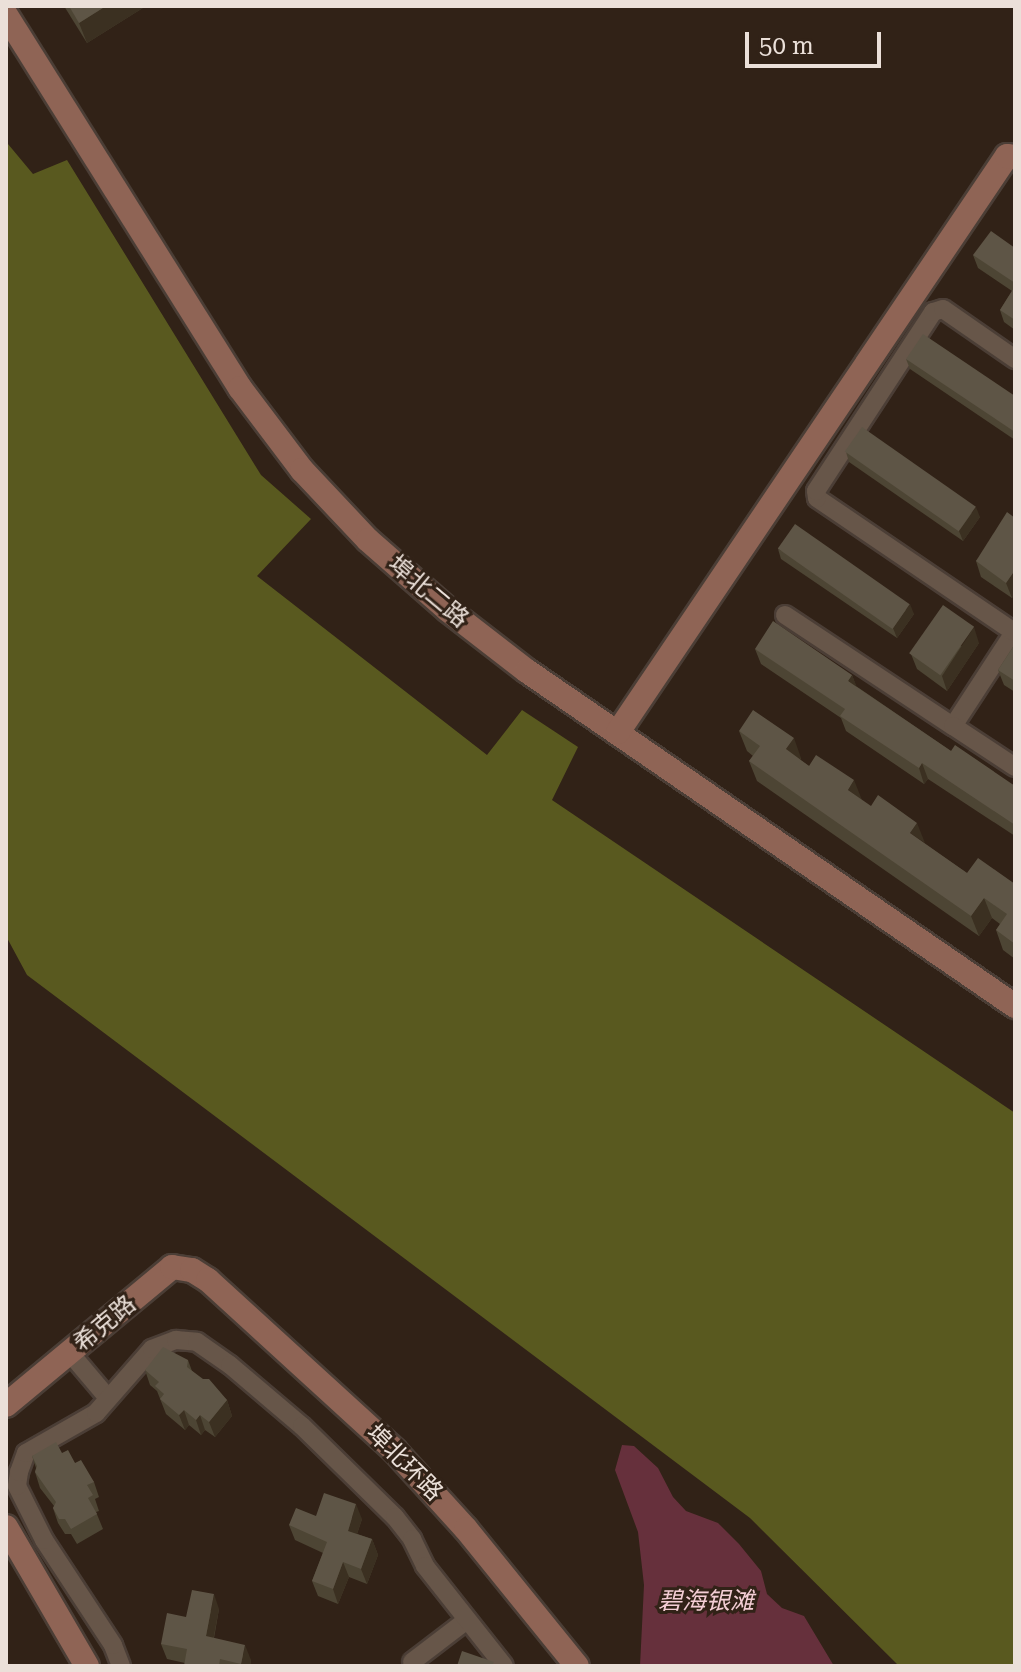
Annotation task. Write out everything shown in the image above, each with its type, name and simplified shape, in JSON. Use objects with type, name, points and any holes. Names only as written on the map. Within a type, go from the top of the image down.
[{"type":"street","name":"埠北二路","points":[[6,15],[240,388],[302,470],[368,540],[448,610],[557,693],[1015,1006]]},
{"type":"street","points":[[618,732],[1011,156]]},
{"type":"street","points":[[953,726],[1015,632],[817,498],[816,491],[933,312],[943,309],[1015,359]]},
{"type":"street","points":[[785,615],[1015,767]]},
{"type":"street","name":"希克路","points":[[6,1405],[172,1267],[192,1270],[208,1280]]},
{"type":"street","name":"埠北环路","points":[[208,1280],[350,1409],[431,1489],[577,1666]]},
{"type":"street","points":[[121,1666],[113,1645],[44,1540],[17,1486],[26,1453],[57,1433],[79,1426],[152,1349],[176,1340],[197,1342],[273,1400],[395,1517],[412,1539],[425,1566],[504,1666]]},
{"type":"street","points":[[70,1353],[108,1398]]},
{"type":"street","points":[[6,1527],[87,1666]]},
{"type":"street","points":[[412,1662],[467,1620]]},
{"type":"green space","name":"碧海银滩","points":[[622,1445],[634,1446],[658,1468],[673,1497],[686,1511],[718,1523],[739,1544],[761,1571],[767,1594],[782,1608],[804,1616],[834,1666],[640,1666],[644,1585],[638,1532],[615,1470]]},
{"type":"shaded area","points":[[6,119],[8,144],[33,174],[67,160],[261,475],[311,519],[257,576],[487,755],[522,710],[578,747],[552,800],[1015,1113],[1015,1666],[899,1666],[750,1518],[27,975],[6,936]]},
{"type":"building","points":[[69,6],[106,6],[79,23]]},
{"type":"building","points":[[991,231],[1015,248],[1015,283],[973,255]]},
{"type":"building","points":[[1015,286],[1015,320],[1000,310]]},
{"type":"building","points":[[923,334],[1015,396],[1015,432],[906,359]]},
{"type":"building","points":[[862,427],[976,507],[959,531],[845,452]]},
{"type":"building","points":[[1007,512],[1015,518],[1015,570],[1006,583],[976,561]]},
{"type":"building","points":[[795,524],[910,604],[892,629],[778,549]]},
{"type":"building","points":[[943,605],[974,627],[940,675],[909,653]]},
{"type":"building","points":[[773,621],[852,675],[848,681],[951,751],[955,745],[1015,786],[1015,825],[922,763],[919,768],[840,716],[845,709],[755,649]]},
{"type":"building","points":[[1015,644],[1015,681],[998,670]]},
{"type":"building","points":[[753,710],[794,738],[786,749],[809,766],[816,755],[854,780],[848,790],[871,806],[878,795],[917,823],[910,833],[967,873],[978,858],[1015,884],[1015,944],[996,930],[1007,914],[984,898],[971,916],[749,761],[760,746],[739,731]]},
{"type":"building","points":[[163,1347],[188,1360],[187,1367],[203,1379],[209,1379],[227,1400],[209,1422],[200,1415],[196,1420],[184,1410],[179,1415],[160,1399],[164,1394],[155,1386],[159,1382],[145,1370]]},
{"type":"building","points":[[56,1442],[62,1453],[68,1450],[75,1463],[81,1460],[94,1482],[87,1485],[93,1495],[88,1498],[97,1514],[71,1529],[65,1519],[59,1519],[53,1508],[56,1502],[35,1472],[37,1466],[32,1456]]},
{"type":"building","points":[[324,1493],[356,1504],[348,1531],[372,1539],[361,1569],[343,1562],[333,1589],[312,1581],[327,1542],[289,1525],[296,1508],[316,1516]]},
{"type":"building","points":[[192,1590],[214,1594],[206,1636],[245,1645],[241,1664],[220,1659],[219,1666],[184,1666],[187,1649],[161,1644],[167,1613],[186,1617]]},
{"type":"building","points":[[462,1651],[494,1662],[492,1666],[457,1666]]}]
